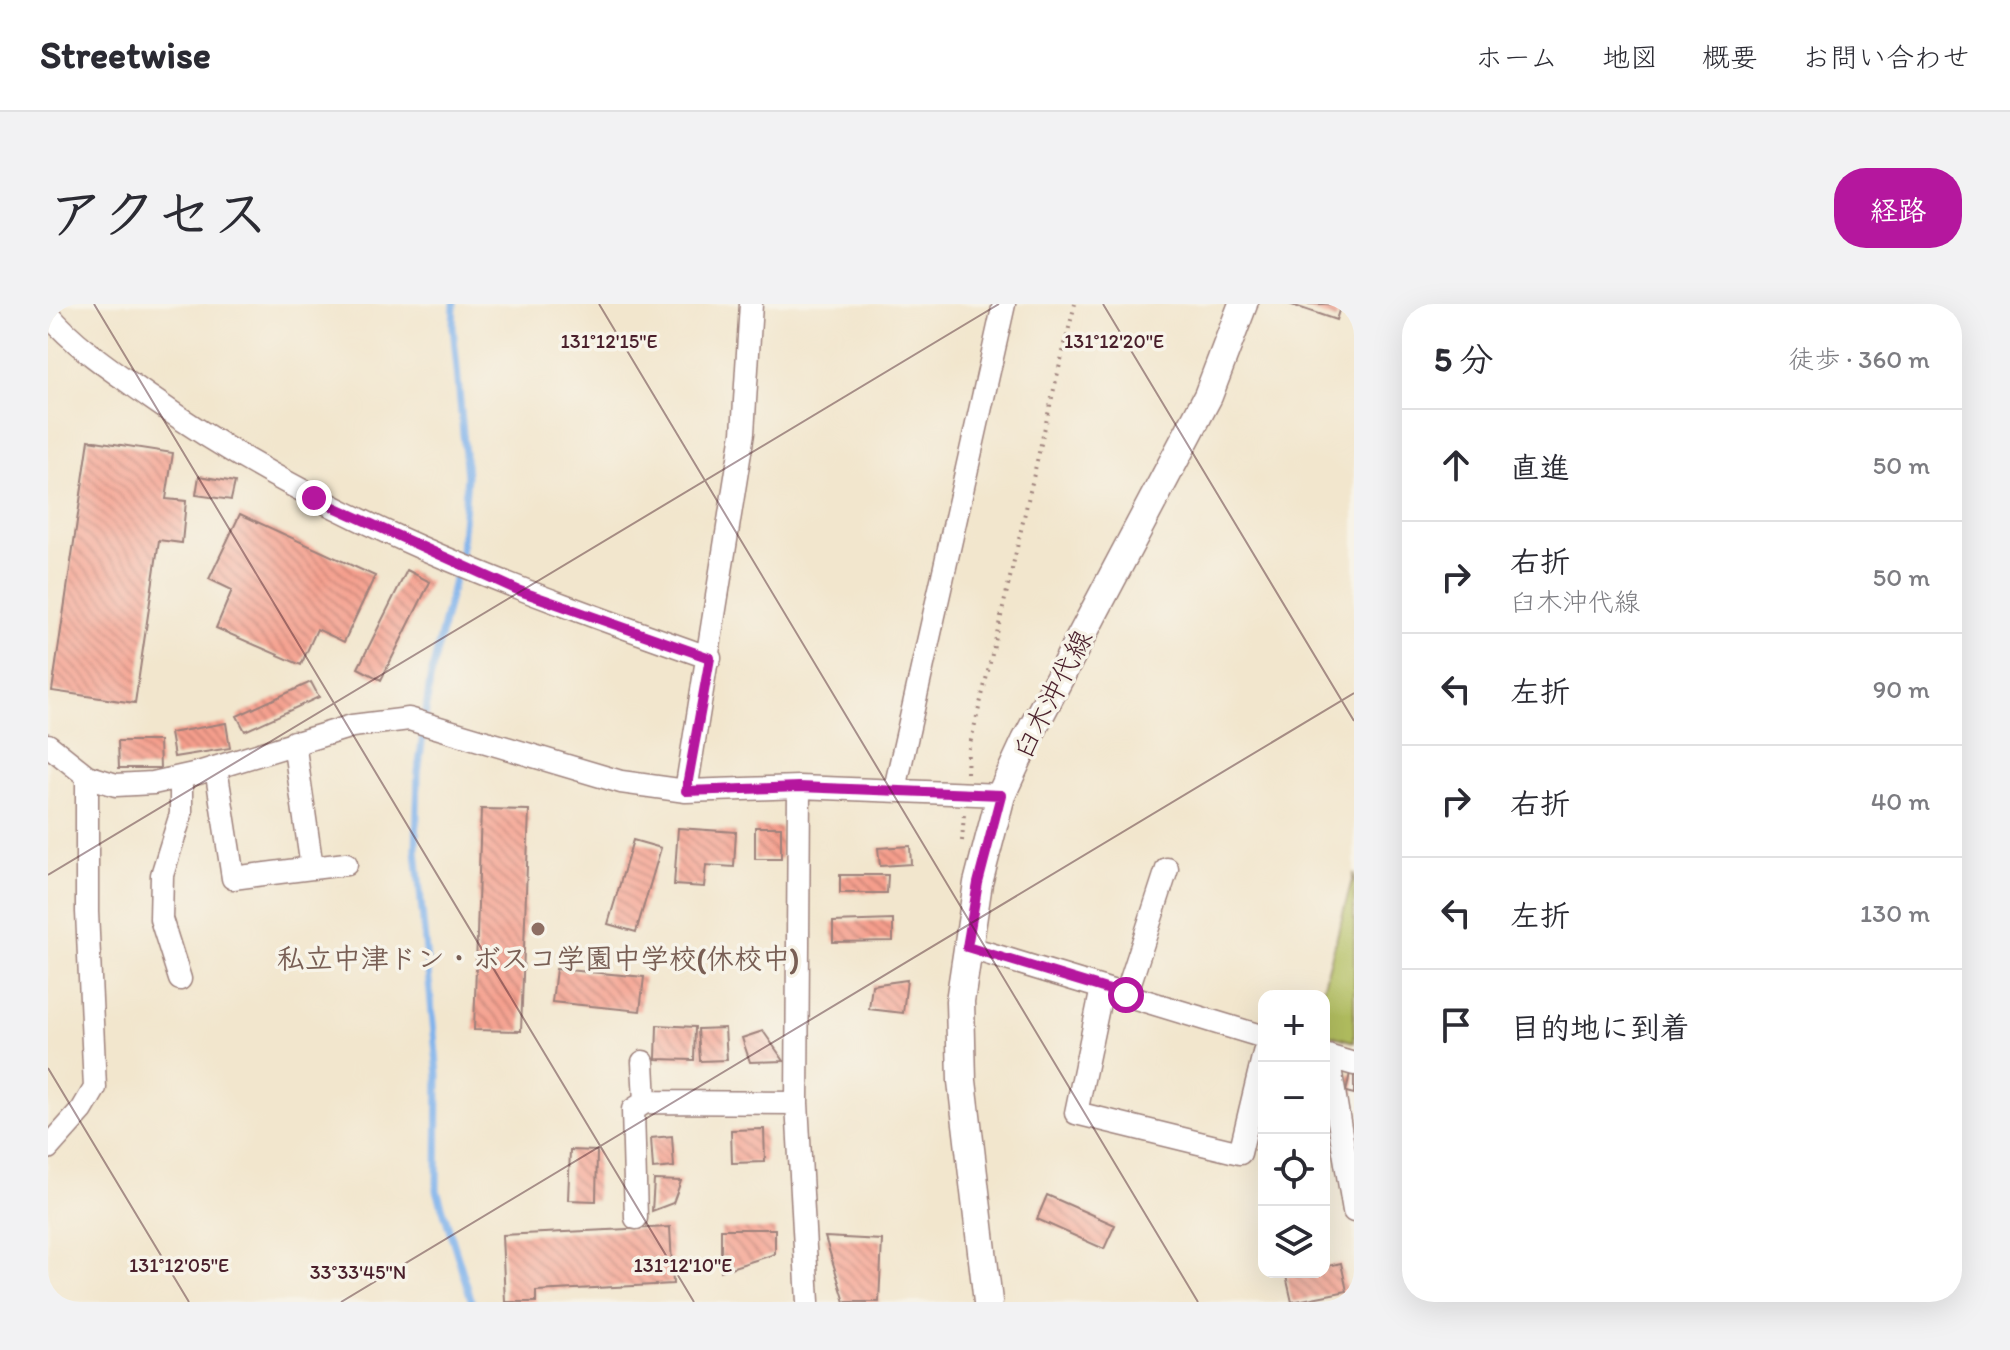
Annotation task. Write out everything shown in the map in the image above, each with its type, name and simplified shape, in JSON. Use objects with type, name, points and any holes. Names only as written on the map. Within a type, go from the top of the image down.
[{"type":"main road","name":"臼木沖代線","points":[[988,1302],[962,1081],[960,1001],[978,883],[1001,795],[1026,741],[1208,396],[1243,304]]},
{"type":"street","points":[[686,791],[710,658],[743,433],[751,304]]},
{"type":"street","points":[[895,789],[1004,304]]},
{"type":"street","points":[[48,314],[100,362],[212,442],[314,498],[520,591],[710,658]]},
{"type":"street","points":[[48,745],[87,776],[116,785],[181,777],[352,726],[409,719],[621,782],[686,791],[799,787],[1001,795]]},
{"type":"street","points":[[294,742],[312,868]]},
{"type":"street","points":[[216,768],[233,878],[346,864]]},
{"type":"street","points":[[48,1148],[82,1110],[95,1088],[87,912],[87,776]]},
{"type":"street","points":[[180,979],[161,919],[162,875],[181,814],[181,777]]},
{"type":"street","points":[[799,787],[797,1103],[808,1302]]},
{"type":"street","points":[[1126,995],[1167,869]]},
{"type":"street","points":[[967,947],[1258,1035]]},
{"type":"street","points":[[1102,988],[1076,1113],[1240,1153],[1262,1062]]},
{"type":"street","points":[[1330,1056],[1354,1064]]},
{"type":"street","points":[[643,1062],[645,1102]]},
{"type":"street","points":[[1327,1062],[1354,1211]]},
{"type":"street","points":[[636,1218],[633,1110],[645,1102],[797,1103]]},
{"type":"green space","points":[[1354,873],[1354,1042],[1330,1035],[1330,990],[1323,990]]},
{"type":"building","points":[[1289,304],[1341,304],[1336,320]]},
{"type":"building","points":[[89,440],[173,453],[166,499],[186,501],[182,543],[159,540],[135,703],[52,691]]},
{"type":"building","points":[[199,476],[235,482],[231,500],[196,495]]},
{"type":"building","points":[[240,514],[375,576],[344,642],[317,629],[301,665],[216,628],[232,590],[209,579]]},
{"type":"building","points":[[407,570],[430,582],[381,680],[358,668]]},
{"type":"building","points":[[311,682],[319,697],[245,731],[237,716]]},
{"type":"building","points":[[226,723],[230,748],[174,757],[170,733]]},
{"type":"building","points":[[118,741],[159,741],[160,768],[119,768]]},
{"type":"building","points":[[481,809],[529,810],[521,1031],[474,1030]]},
{"type":"building","points":[[755,827],[781,827],[781,859],[755,859]]},
{"type":"building","points":[[678,828],[736,832],[734,867],[706,865],[704,887],[674,885]]},
{"type":"building","points":[[633,840],[661,848],[636,932],[608,924]]},
{"type":"building","points":[[910,846],[911,864],[880,866],[878,848]]},
{"type":"building","points":[[840,875],[888,875],[887,893],[840,893]]},
{"type":"building","points":[[893,920],[893,941],[833,942],[833,922]]},
{"type":"building","points":[[556,969],[644,977],[640,1011],[552,1002]]},
{"type":"building","points":[[907,980],[903,1013],[869,1009],[872,985]]},
{"type":"building","points":[[657,1025],[695,1027],[694,1060],[656,1059]]},
{"type":"building","points":[[725,1028],[727,1060],[700,1061],[698,1029]]},
{"type":"building","points":[[763,1031],[784,1061],[750,1062],[742,1038]]},
{"type":"building","points":[[1350,1073],[1354,1074],[1354,1094],[1346,1092]]},
{"type":"building","points":[[764,1129],[765,1162],[732,1163],[731,1130]]},
{"type":"building","points":[[672,1136],[674,1167],[653,1169],[651,1138]]},
{"type":"building","points":[[570,1150],[597,1151],[596,1201],[568,1200]]},
{"type":"building","points":[[654,1180],[681,1181],[673,1203],[652,1211]]},
{"type":"building","points":[[1047,1195],[1115,1225],[1104,1249],[1037,1219]]},
{"type":"building","points":[[670,1227],[673,1284],[536,1291],[536,1302],[505,1302],[502,1235]]},
{"type":"building","points":[[721,1229],[775,1229],[775,1254],[721,1271]]},
{"type":"building","points":[[825,1237],[882,1240],[879,1302],[845,1302]]},
{"type":"building","points":[[1341,1263],[1347,1291],[1292,1302],[1286,1278],[1330,1278],[1330,1266]]},
{"type":"waterway","points":[[454,304],[453,326],[467,476],[461,551],[430,680],[418,773],[416,850],[438,1074],[437,1190],[472,1302]]},
{"type":"place","name":"私立中津ドン・ボスコ学園中学校(休校中)","points":[[538,929]]},
{"type":"route","points":[[314,498],[520,591],[710,658],[686,791],[799,787],[1001,795],[978,883],[967,947],[1126,995]]}]
